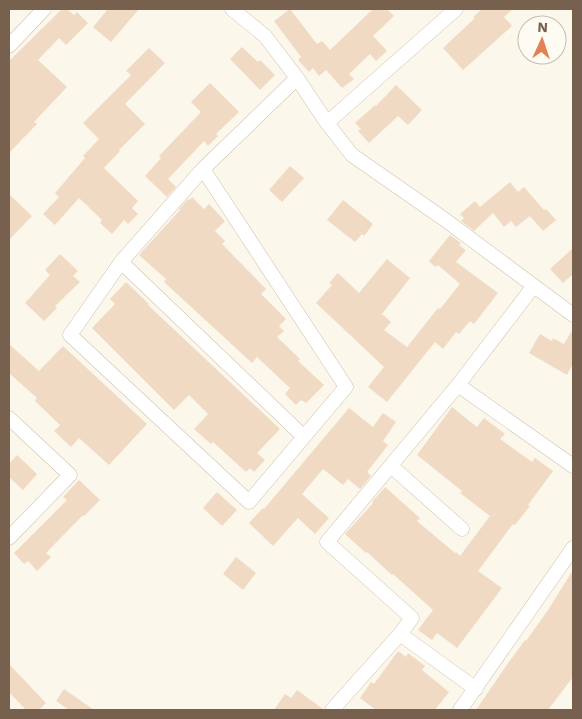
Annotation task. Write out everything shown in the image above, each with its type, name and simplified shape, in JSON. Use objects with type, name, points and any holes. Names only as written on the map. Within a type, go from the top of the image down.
[{"type":"street","points":[[9,46],[44,9]]},
{"type":"street","points":[[327,123],[456,9]]},
{"type":"street","points":[[237,10],[265,36],[297,78],[327,123],[352,154],[573,315]]},
{"type":"street","points":[[203,169],[346,387],[249,502],[70,334],[121,262],[203,169],[297,78]]},
{"type":"street","points":[[121,262],[304,437]]},
{"type":"street","points":[[332,710],[412,618],[327,542],[458,385],[533,287]]},
{"type":"street","points":[[458,385],[573,466]]},
{"type":"street","points":[[9,418],[70,475],[9,538]]},
{"type":"street","points":[[391,466],[462,529]]},
{"type":"street","points":[[460,710],[573,548]]},
{"type":"street","points":[[400,634],[476,689]]},
{"type":"building","points":[[62,9],[67,9],[74,15],[77,12],[88,23],[66,45],[59,38],[38,60],[67,87],[34,122],[37,124],[9,153],[9,61]]},
{"type":"building","points":[[108,9],[139,9],[111,42],[93,27]]},
{"type":"building","points":[[290,9],[317,44],[322,41],[330,50],[373,9],[387,9],[394,16],[373,36],[387,51],[376,61],[370,54],[349,74],[354,79],[342,88],[326,70],[319,76],[313,68],[309,72],[298,60],[301,57],[274,21]]},
{"type":"building","points":[[482,9],[513,9],[504,17],[512,26],[463,70],[443,48]]},
{"type":"building","points":[[242,47],[258,62],[260,60],[275,75],[260,90],[230,59]]},
{"type":"building","points":[[149,48],[165,63],[125,104],[145,124],[104,168],[138,201],[132,208],[138,214],[128,224],[124,220],[112,234],[100,223],[102,220],[79,198],[55,225],[43,214],[59,197],[55,193],[85,158],[83,156],[99,139],[83,123],[131,75],[126,71]]},
{"type":"building","points":[[210,83],[239,112],[216,134],[218,136],[208,146],[204,141],[168,179],[176,187],[167,197],[145,176],[161,158],[159,156],[201,112],[191,102]]},
{"type":"building","points":[[396,85],[422,110],[408,125],[398,116],[369,143],[358,131],[361,129],[355,123],[376,106]]},
{"type":"building","points":[[290,166],[304,178],[282,202],[269,190]]},
{"type":"building","points":[[510,182],[518,192],[524,187],[544,210],[546,209],[556,220],[543,231],[530,216],[516,227],[511,221],[504,227],[493,213],[474,231],[461,221],[464,218],[460,214],[475,201],[480,207]]},
{"type":"building","points":[[9,194],[32,216],[9,240]]},
{"type":"building","points":[[192,197],[204,209],[209,204],[225,221],[215,231],[225,241],[222,244],[266,289],[261,294],[286,319],[279,326],[284,331],[277,337],[300,359],[298,361],[324,385],[306,403],[301,400],[296,405],[285,394],[290,388],[257,357],[252,363],[164,282],[166,279],[139,255],[188,199],[190,200]]},
{"type":"building","points":[[343,200],[373,224],[364,236],[362,234],[355,242],[327,220]]},
{"type":"building","points":[[450,235],[461,243],[459,245],[466,250],[456,262],[498,293],[474,324],[470,321],[459,334],[456,332],[443,349],[435,342],[387,402],[368,387],[384,367],[316,303],[332,285],[329,283],[338,273],[359,293],[387,259],[410,278],[382,314],[391,322],[384,330],[407,347],[460,284],[438,265],[435,267],[429,261]]},
{"type":"building","points":[[573,248],[573,274],[563,283],[550,269]]},
{"type":"building","points":[[60,254],[78,271],[73,276],[80,282],[55,306],[57,308],[44,321],[25,303],[50,275],[45,270]]},
{"type":"building","points":[[126,282],[280,429],[257,453],[265,460],[254,472],[250,468],[246,472],[213,442],[211,444],[194,429],[208,414],[189,395],[174,410],[92,328],[115,304],[110,299]]},
{"type":"building","points":[[573,329],[573,364],[567,375],[529,353],[540,334],[552,341],[553,338],[564,344]]},
{"type":"building","points":[[9,344],[39,371],[63,346],[147,424],[109,465],[79,438],[71,447],[54,431],[60,425],[35,401],[37,398],[9,373]]},
{"type":"building","points":[[452,407],[477,427],[484,418],[505,434],[500,439],[532,462],[535,458],[553,471],[528,505],[530,506],[515,525],[513,524],[478,571],[502,588],[457,648],[437,633],[432,640],[418,630],[433,610],[345,534],[385,487],[420,518],[417,521],[460,556],[490,516],[460,493],[462,491],[417,455]]},
{"type":"building","points":[[349,408],[373,427],[383,413],[396,422],[383,441],[388,445],[367,472],[371,476],[360,489],[348,479],[343,485],[323,469],[302,494],[329,518],[315,534],[298,518],[273,546],[249,523],[264,509]]},
{"type":"building","points":[[17,455],[37,474],[23,490],[9,477],[9,464]]},
{"type":"building","points":[[79,480],[100,500],[46,553],[51,557],[37,571],[28,561],[24,564],[14,553],[67,500],[63,497]]},
{"type":"building","points":[[217,492],[237,510],[222,526],[203,508]]},
{"type":"building","points":[[236,557],[256,573],[243,590],[223,574]]},
{"type":"building","points":[[573,570],[573,677],[548,710],[476,710],[548,610]]},
{"type":"building","points":[[398,651],[406,657],[408,653],[425,666],[422,670],[449,692],[435,710],[376,710],[360,698],[371,682],[374,684]]},
{"type":"building","points":[[9,664],[46,703],[39,710],[26,710],[9,692]]},
{"type":"building","points":[[64,689],[94,710],[69,710],[56,701]]},
{"type":"building","points":[[297,690],[323,710],[274,710],[285,694],[291,698]]}]
